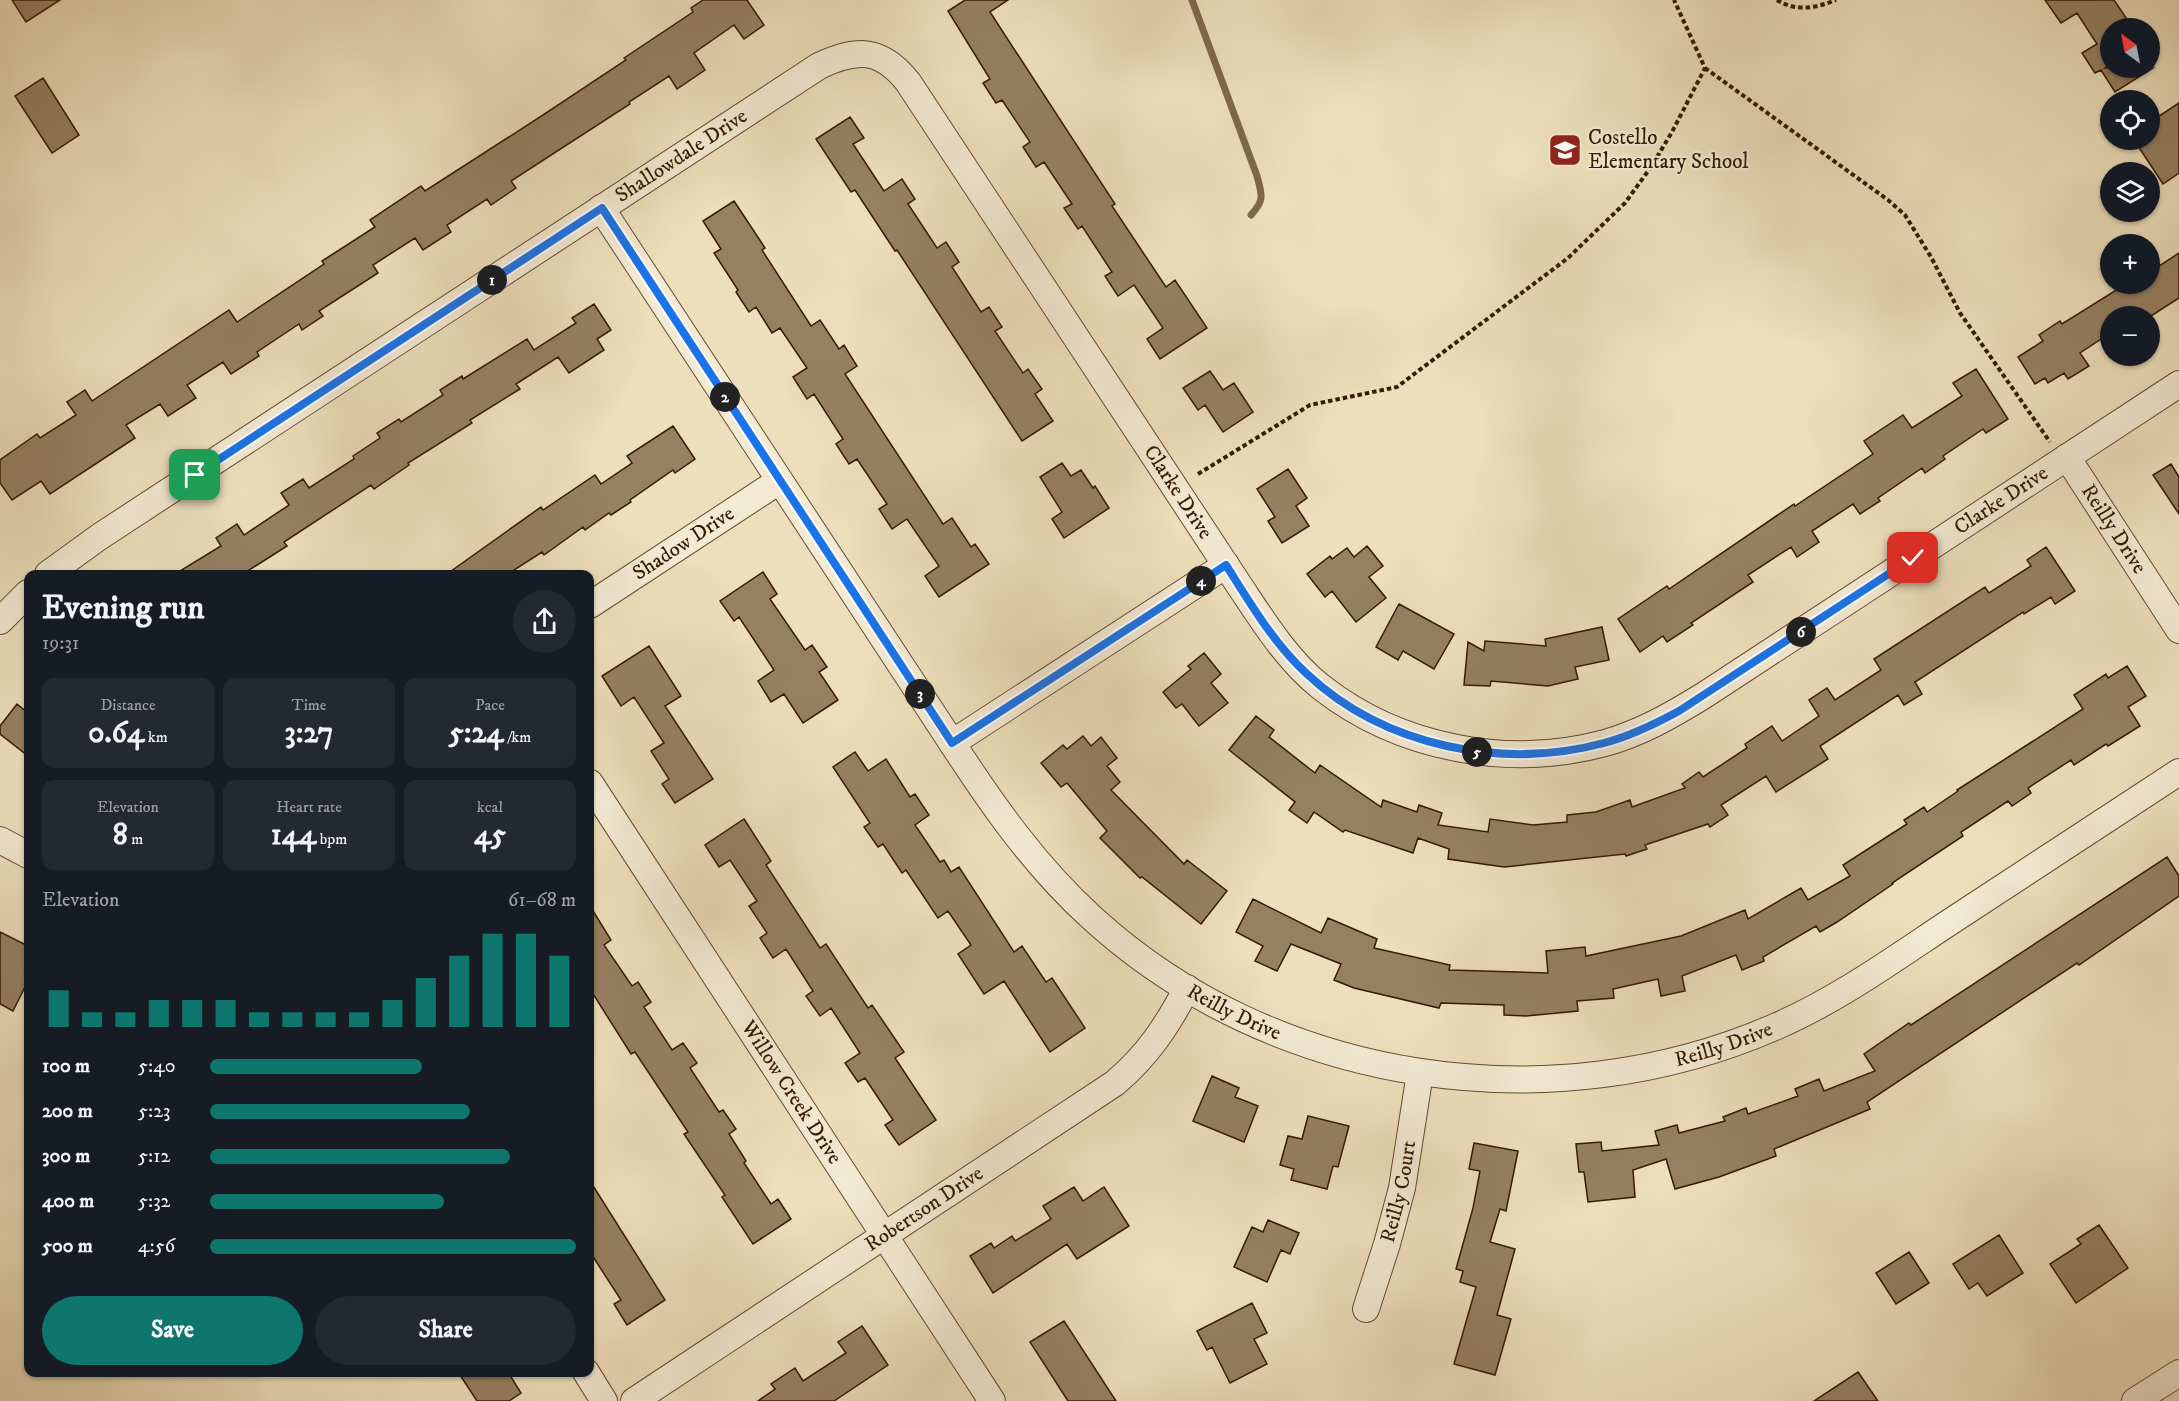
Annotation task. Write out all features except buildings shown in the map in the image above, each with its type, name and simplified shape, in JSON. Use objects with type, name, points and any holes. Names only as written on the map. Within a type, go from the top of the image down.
[{"type":"street","name":"Shallowdale Drive","points":[[54,570],[99,537],[819,66],[850,54],[873,54]]},
{"type":"street","name":"Clarke Drive","points":[[873,54],[888,62],[908,82],[1272,634],[1322,688],[1356,710],[1391,728],[1426,741],[1464,750],[1521,754],[1558,752],[1622,738],[1656,723],[1679,711],[2060,453],[2179,384]]},
{"type":"street","name":"Reilly Drive","points":[[602,208],[1000,816],[1035,859],[1094,920],[1155,967],[1187,988],[1240,1016],[1306,1045],[1420,1073],[1487,1080],[1565,1079],[1649,1068],[1742,1041],[1842,993],[2179,772]]},
{"type":"street","name":"Reilly Drive","points":[[2060,453],[2179,630]]},
{"type":"street","name":"Shadow Drive","points":[[594,602],[779,481]]},
{"type":"street","points":[[952,743],[1226,565]]},
{"type":"street","points":[[0,621],[24,597]]},
{"type":"street","name":"Willow Creek Drive","points":[[594,789],[992,1401]]},
{"type":"street","points":[[0,840],[24,853]]},
{"type":"street","name":"Robertson Drive","points":[[633,1401],[1114,1083],[1144,1055],[1162,1033],[1187,988]]},
{"type":"street","name":"Reilly Court","points":[[1366,1309],[1402,1188],[1420,1073]]},
{"type":"street","points":[[2135,1401],[2179,1373]]},
{"type":"street","points":[[589,1377],[604,1401]]},
{"type":"path","points":[[1674,0],[1705,68],[1888,200],[1905,215],[1931,257],[1960,313],[2060,453]]},
{"type":"path","points":[[1777,0],[1785,5],[1802,8],[1821,6],[1836,0]]},
{"type":"path","points":[[1198,474],[1310,405],[1397,387],[1568,258],[1625,203],[1651,167],[1705,68]]},
{"type":"waterway","points":[[1192,0],[1257,176],[1261,197],[1259,205],[1251,215]]},
{"type":"place","name":"Costello Elementary School","points":[[1565,150]]},
{"type":"route","points":[[195,475],[602,208],[952,743],[1226,565],[1272,634],[1305,672],[1322,688],[1356,710],[1391,728],[1426,741],[1487,753],[1558,752],[1605,743],[1622,738],[1679,711],[1913,558]]}]
